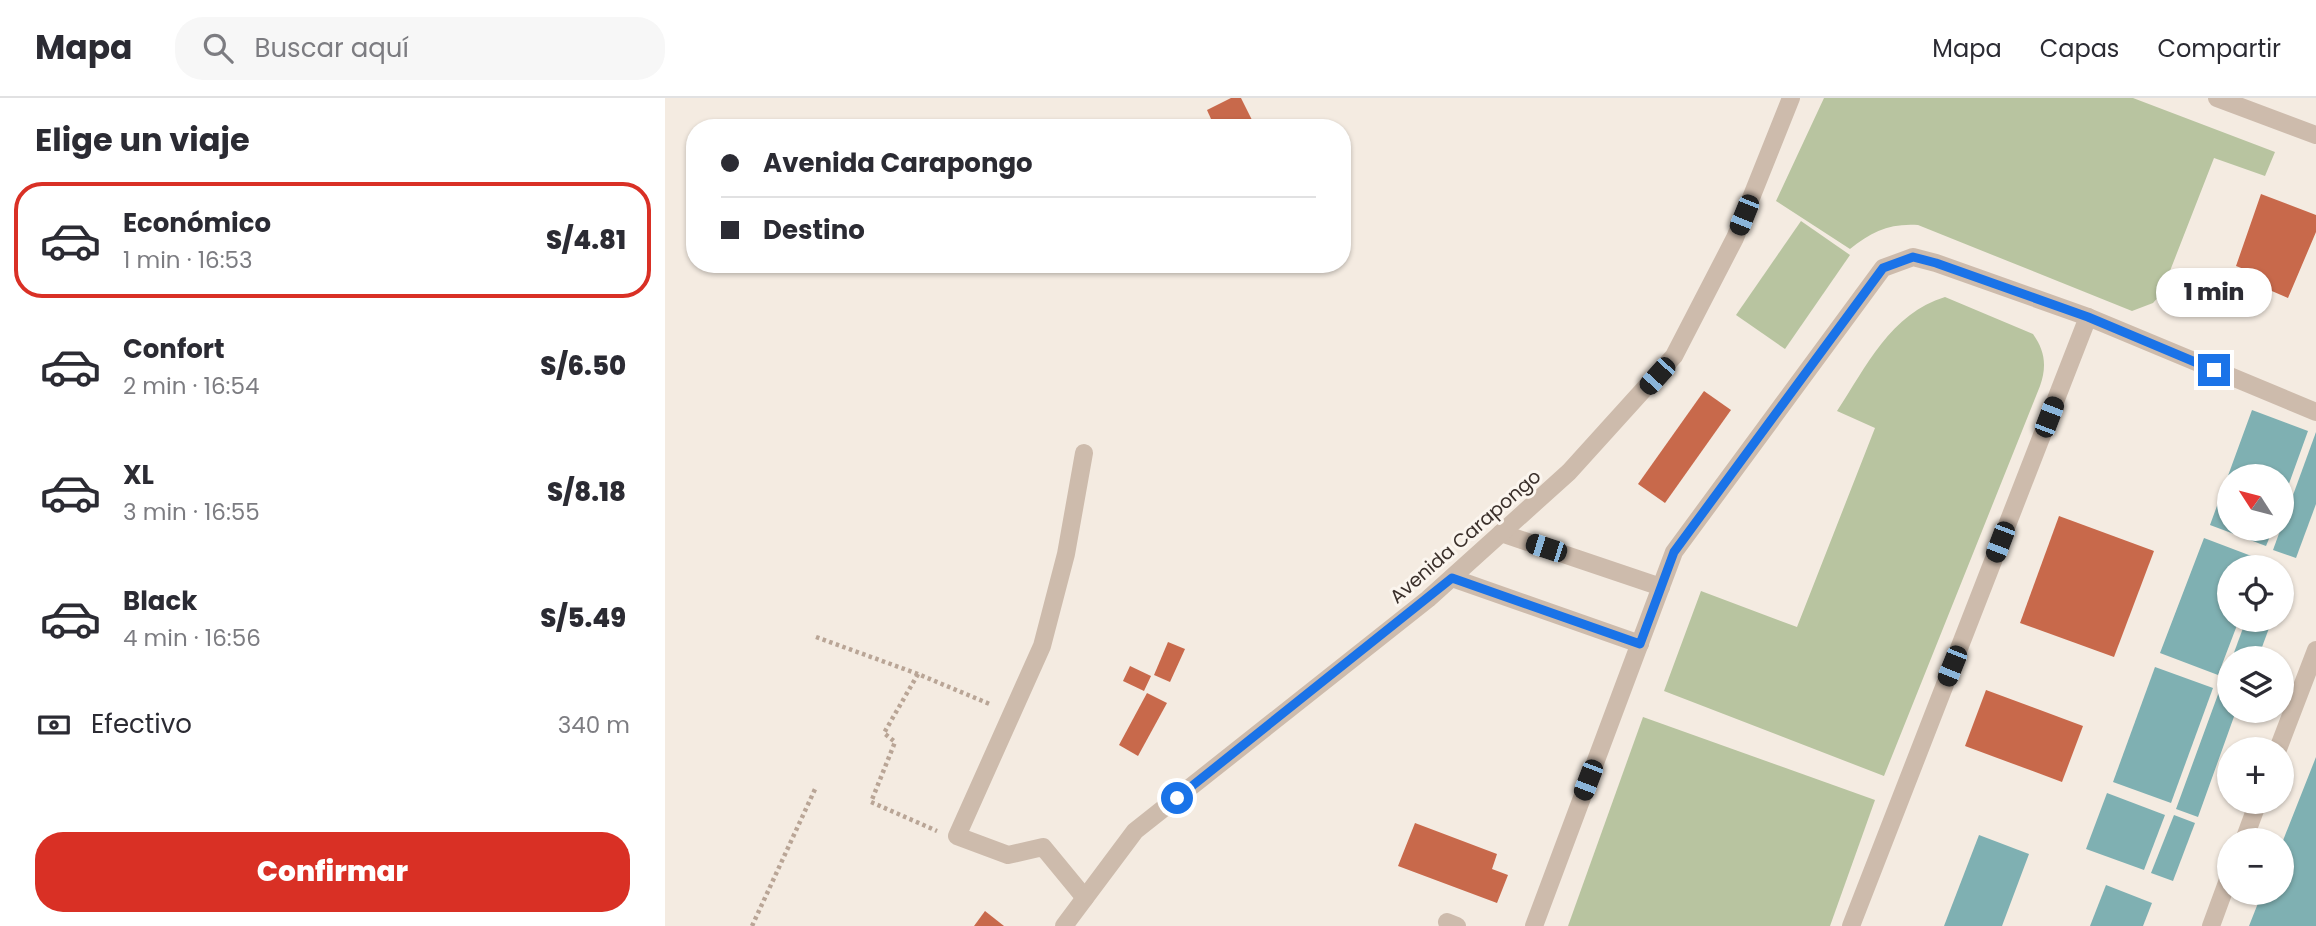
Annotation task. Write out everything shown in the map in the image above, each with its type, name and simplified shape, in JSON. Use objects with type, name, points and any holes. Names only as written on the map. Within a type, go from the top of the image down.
[{"type":"street","name":"Avenida Carapongo","points":[[1064,926],[1136,831],[1452,578],[1569,472],[1674,356],[1735,238],[1791,98]]},
{"type":"street","points":[[2217,98],[2316,135]]},
{"type":"street","points":[[1534,926],[1674,552],[1883,268],[1913,257],[2088,317],[2316,412]]},
{"type":"street","points":[[1851,926],[2088,317]]},
{"type":"street","points":[[1084,453],[1066,554],[1042,646],[957,836],[1008,855],[1043,847],[1085,898]]},
{"type":"street","points":[[1501,534],[1661,587]]},
{"type":"street","points":[[1452,578],[1640,644]]},
{"type":"street","points":[[2283,737],[2316,650]]},
{"type":"street","points":[[2211,926],[2219,905]]},
{"type":"path","points":[[816,637],[918,674],[1004,710]]},
{"type":"path","points":[[918,674],[884,733],[895,742],[871,802],[950,837]]},
{"type":"path","points":[[752,926],[816,787]]},
{"type":"green space","points":[[1824,98],[2133,98],[2275,152],[2265,176],[2214,158],[2161,294],[2153,303],[2132,311],[1918,225],[1881,230],[1850,249],[1776,201]]},
{"type":"green space","points":[[1801,221],[1850,255],[1785,349],[1736,315]]},
{"type":"green space","points":[[1945,297],[2033,334],[2044,359],[2044,372],[1884,776],[1664,691],[1701,591],[1797,627],[1875,428],[1837,411],[1870,360],[1895,328],[1909,315]]},
{"type":"green space","points":[[1643,717],[1875,800],[1830,926],[1568,926]]},
{"type":"water","points":[[2252,410],[2308,431],[2294,470],[2294,464],[2232,464]]},
{"type":"water","points":[[2316,432],[2316,504],[2296,558],[2294,555],[2273,550],[2276,541],[2294,541],[2294,492]]},
{"type":"water","points":[[2217,506],[2217,528],[2210,525]]},
{"type":"water","points":[[2204,538],[2249,555],[2217,555],[2217,632],[2234,632],[2229,646],[2217,646],[2217,675],[2160,653]]},
{"type":"water","points":[[2253,541],[2268,541],[2266,546]]},
{"type":"water","points":[[2242,632],[2268,632],[2262,646],[2236,646]]},
{"type":"water","points":[[2155,667],[2213,688],[2171,803],[2113,782]]},
{"type":"water","points":[[2217,697],[2217,723],[2232,723],[2227,737],[2217,737],[2217,764],[2198,817],[2176,809]]},
{"type":"water","points":[[2316,757],[2316,926],[2249,926],[2257,905],[2294,905],[2294,828],[2288,828]]},
{"type":"water","points":[[2107,793],[2165,815],[2144,870],[2086,849]]},
{"type":"water","points":[[2174,815],[2195,823],[2173,881],[2151,873]]},
{"type":"water","points":[[1979,835],[2029,854],[2002,926],[1944,926]]},
{"type":"water","points":[[2106,885],[2152,903],[2143,926],[2090,926]]},
{"type":"building","points":[[1231,98],[1241,98],[1252,119],[1211,119],[1207,110]]},
{"type":"building","points":[[2261,194],[2316,215],[2316,232],[2288,298],[2244,279],[2249,271],[2236,266]]},
{"type":"building","points":[[1704,391],[1731,410],[1665,503],[1638,484]]},
{"type":"building","points":[[2059,516],[2154,551],[2114,657],[2020,623]]},
{"type":"building","points":[[1168,642],[1185,649],[1170,682],[1154,675]]},
{"type":"building","points":[[1130,666],[1151,676],[1144,691],[1123,681]]},
{"type":"building","points":[[1986,690],[2083,726],[2062,782],[1965,746]]},
{"type":"building","points":[[1147,693],[1167,703],[1138,756],[1119,745]]},
{"type":"building","points":[[1415,823],[1497,854],[1492,869],[1508,875],[1497,903],[1398,866]]},
{"type":"building","points":[[985,911],[1004,926],[974,926]]},
{"type":"route","points":[[1177,798],[1452,578],[1640,644],[1674,552],[1883,268],[1913,257],[1936,263],[2088,317],[2214,370]]}]
